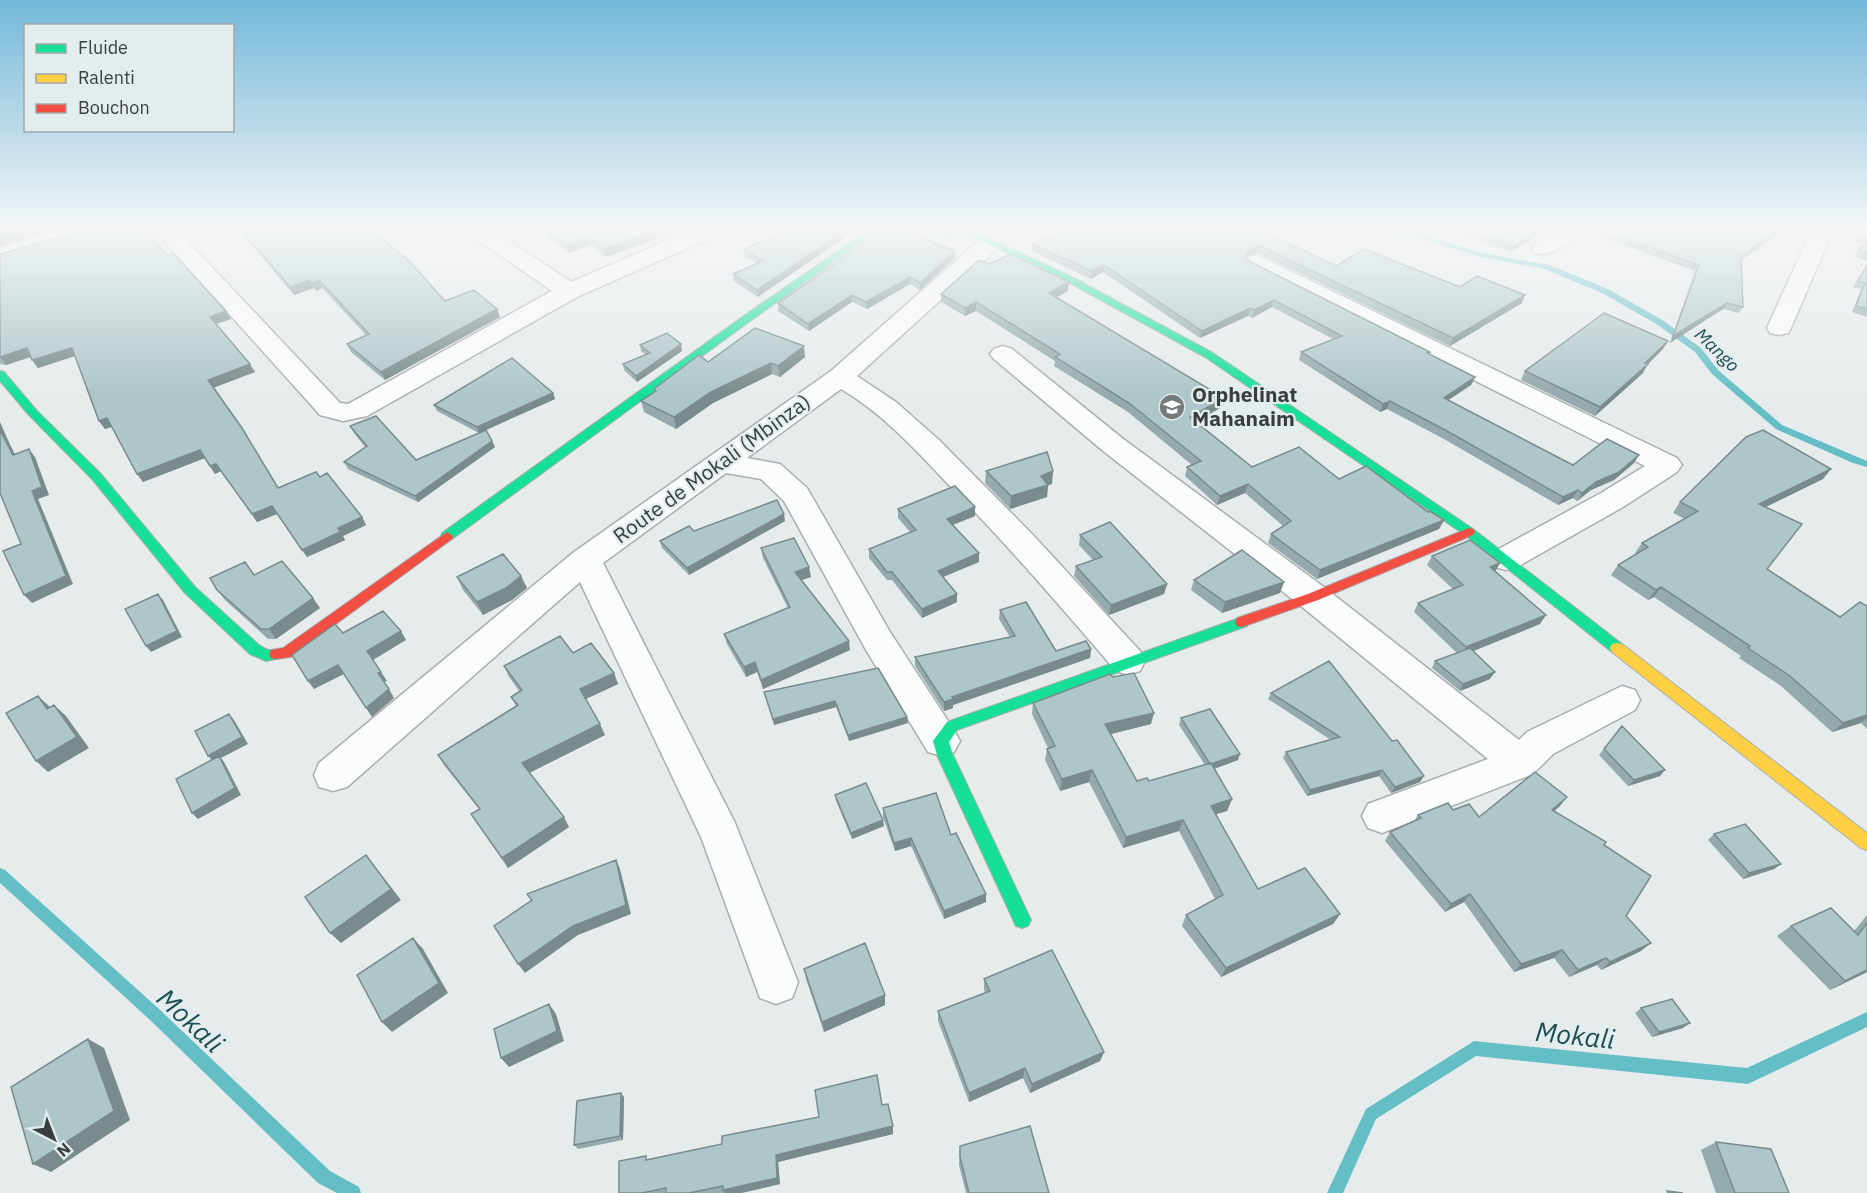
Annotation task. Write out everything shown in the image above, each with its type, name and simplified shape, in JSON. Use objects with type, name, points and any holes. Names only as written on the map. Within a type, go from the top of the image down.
[{"type":"street","points":[[215,284],[336,412],[357,410],[568,292],[587,284]]},
{"type":"street","points":[[556,284],[568,292]]},
{"type":"street","points":[[0,374],[33,413],[96,476],[190,590],[255,650],[266,656],[286,653],[797,284]]},
{"type":"street","name":"Route de Mokali (Mbinza)","points":[[333,776],[585,561],[840,377],[938,284]]},
{"type":"street","points":[[1078,284],[1209,355],[1469,532],[1867,843]]},
{"type":"street","points":[[1301,284],[1667,465],[1612,500],[1506,559]]},
{"type":"street","points":[[1779,328],[1799,284]]},
{"type":"street","points":[[1003,354],[1112,444],[1313,597],[1520,763]]},
{"type":"street","points":[[840,377],[856,385],[917,434],[980,498],[1128,661]]},
{"type":"street","points":[[721,463],[770,471],[796,495],[878,641],[942,741],[945,755],[1022,920]]},
{"type":"street","points":[[942,741],[952,726],[1128,661],[1313,597],[1469,532]]},
{"type":"street","points":[[585,561],[721,836],[776,982]]},
{"type":"street","points":[[1382,816],[1520,763],[1540,743],[1622,699]]},
{"type":"building","points":[[0,284],[201,284],[226,311],[210,317],[250,364],[208,380],[242,428],[278,488],[316,472],[320,477],[327,473],[362,517],[338,528],[340,532],[302,550],[272,506],[252,514],[216,464],[210,466],[200,450],[137,474],[107,418],[99,421],[72,348],[32,360],[27,348],[0,357]]},
{"type":"building","points":[[322,284],[429,284],[445,301],[474,290],[497,309],[381,372],[347,344],[369,334]]},
{"type":"building","points":[[748,284],[766,284],[757,290]]},
{"type":"building","points":[[806,284],[898,284],[866,302],[852,295],[808,324],[778,303]]},
{"type":"building","points":[[953,284],[1066,284],[1049,293],[1224,398],[1190,417],[1252,467],[1299,447],[1339,479],[1366,466],[1428,512],[1444,520],[1320,570],[1271,534],[1291,521],[1248,484],[1220,496],[1187,467],[1201,461],[1129,403],[1055,357],[1060,354],[976,302],[965,308],[941,294]]},
{"type":"building","points":[[1132,284],[1294,284],[1475,377],[1444,398],[1573,465],[1607,439],[1639,455],[1619,472],[1596,482],[1582,493],[1578,490],[1563,497],[1390,401],[1383,404],[1301,352],[1342,336],[1274,300],[1254,310],[1250,308],[1202,331]]},
{"type":"building","points":[[1339,284],[1452,284],[1460,287],[1465,284],[1496,284],[1525,295],[1453,338]]},
{"type":"building","points":[[1692,284],[1742,284],[1743,307],[1727,303],[1673,336]]},
{"type":"building","points":[[1865,284],[1867,284],[1867,309],[1856,306]]},
{"type":"building","points":[[1604,313],[1668,341],[1645,363],[1648,364],[1600,407],[1525,371]]},
{"type":"building","points":[[755,328],[804,346],[778,366],[771,363],[711,392],[674,417],[641,401],[699,355],[708,362]]},
{"type":"building","points":[[667,333],[681,344],[636,376],[623,364],[650,353],[640,345]]},
{"type":"building","points":[[512,358],[553,393],[477,427],[434,405]]},
{"type":"building","points":[[376,416],[416,460],[486,430],[492,441],[415,496],[344,462],[367,446],[350,426]]},
{"type":"building","points":[[0,430],[13,455],[29,449],[42,487],[32,491],[66,576],[24,595],[3,551],[21,544],[0,493]]},
{"type":"building","points":[[1763,430],[1831,469],[1759,504],[1802,524],[1767,569],[1840,617],[1860,602],[1867,606],[1867,715],[1843,723],[1790,676],[1748,648],[1750,646],[1661,587],[1656,590],[1618,565],[1648,547],[1642,543],[1698,511],[1680,502],[1746,437]]},
{"type":"building","points":[[1047,452],[1053,471],[1041,476],[1048,485],[1011,496],[986,471]]},
{"type":"building","points":[[955,486],[975,507],[947,519],[979,553],[938,571],[957,594],[922,609],[892,572],[887,572],[869,549],[916,530],[898,509]]},
{"type":"building","points":[[777,500],[784,514],[687,568],[660,541],[689,526],[694,531]]},
{"type":"building","points":[[1110,522],[1167,584],[1111,605],[1076,566],[1102,557],[1080,535]]},
{"type":"building","points":[[794,538],[809,567],[795,572],[849,641],[761,680],[755,662],[744,667],[724,634],[790,607],[761,548]]},
{"type":"building","points":[[1470,540],[1500,563],[1490,567],[1546,615],[1466,647],[1418,603],[1463,585],[1432,556]]},
{"type":"building","points":[[1242,550],[1284,582],[1225,602],[1194,580]]},
{"type":"building","points":[[503,554],[521,576],[506,588],[477,602],[457,577]]},
{"type":"building","points":[[282,561],[313,598],[269,629],[261,629],[217,590],[210,578],[245,562],[254,575]]},
{"type":"building","points":[[158,594],[177,631],[146,646],[125,609]]},
{"type":"building","points":[[1026,602],[1056,651],[1086,641],[1091,649],[952,697],[953,699],[944,702],[915,657],[1015,636],[1000,610]]},
{"type":"building","points":[[383,611],[401,631],[367,651],[389,689],[366,708],[338,665],[308,681],[292,655],[335,624],[343,633]]},
{"type":"building","points":[[560,636],[573,653],[591,643],[614,673],[580,689],[600,724],[522,763],[564,817],[502,858],[471,814],[480,809],[438,755],[518,705],[511,697],[522,690],[504,666]]},
{"type":"building","points":[[1470,648],[1495,672],[1463,684],[1435,661]]},
{"type":"building","points":[[1329,661],[1392,741],[1397,740],[1424,776],[1395,787],[1382,770],[1310,790],[1286,752],[1340,737],[1271,693]]},
{"type":"building","points":[[878,668],[907,717],[848,735],[835,701],[773,719],[764,692]]},
{"type":"building","points":[[1134,673],[1154,713],[1105,724],[1137,781],[1147,778],[1149,781],[1211,763],[1232,799],[1211,806],[1258,889],[1305,868],[1340,914],[1226,968],[1186,915],[1223,895],[1183,820],[1126,837],[1092,770],[1062,779],[1047,749],[1055,746],[1033,703],[1110,674],[1113,677]]},
{"type":"building","points":[[38,696],[47,709],[54,705],[77,737],[36,761],[6,713]]},
{"type":"building","points":[[1210,709],[1240,754],[1211,764],[1181,718]]},
{"type":"building","points":[[229,714],[242,737],[208,756],[195,731]]},
{"type":"building","points":[[1622,726],[1665,770],[1634,780],[1604,749]]},
{"type":"building","points":[[219,756],[235,788],[192,813],[176,779]]},
{"type":"building","points":[[1535,772],[1567,797],[1552,810],[1606,842],[1604,845],[1651,876],[1626,916],[1651,943],[1610,962],[1606,958],[1578,970],[1562,950],[1521,964],[1470,894],[1451,904],[1390,832],[1421,818],[1418,815],[1448,803],[1453,810],[1469,804],[1479,817]]},
{"type":"building","points":[[866,783],[883,820],[851,833],[835,795]]},
{"type":"building","points":[[936,793],[951,835],[956,833],[986,894],[944,911],[911,838],[894,843],[883,808]]},
{"type":"building","points":[[1745,824],[1781,864],[1749,873],[1714,834]]},
{"type":"building","points":[[366,855],[391,889],[330,933],[305,897]]},
{"type":"building","points":[[616,860],[626,905],[573,926],[518,964],[494,926],[532,900],[527,894]]},
{"type":"building","points":[[1831,908],[1858,935],[1867,923],[1867,970],[1845,981],[1791,926]]},
{"type":"building","points":[[413,938],[439,983],[382,1022],[357,975]]},
{"type":"building","points":[[865,943],[885,995],[822,1022],[804,969]]},
{"type":"building","points":[[1052,950],[1104,1052],[1032,1084],[1025,1068],[969,1093],[938,1011],[990,991],[984,979]]},
{"type":"building","points":[[1672,999],[1690,1023],[1659,1032],[1641,1008]]},
{"type":"building","points":[[549,1004],[557,1031],[501,1058],[494,1029]]},
{"type":"building","points":[[88,1039],[114,1111],[33,1164],[11,1087]]},
{"type":"building","points":[[877,1075],[882,1105],[888,1104],[893,1126],[776,1155],[777,1178],[723,1190],[723,1186],[689,1193],[666,1193],[666,1188],[642,1193],[619,1193],[619,1161],[646,1156],[646,1160],[722,1144],[722,1136],[819,1117],[815,1090]]},
{"type":"building","points":[[621,1093],[620,1136],[574,1145],[577,1101]]},
{"type":"building","points":[[1030,1126],[1049,1193],[969,1193],[960,1157],[960,1146]]},
{"type":"building","points":[[1716,1142],[1771,1149],[1789,1193],[1735,1193]]},
{"type":"waterway","name":"Mango","points":[[1587,284],[1607,292],[1661,323],[1698,350],[1715,372],[1779,427],[1867,464]]},
{"type":"waterway","name":"Mokali","points":[[0,874],[154,1014],[324,1177],[353,1193]]},
{"type":"waterway","name":"Mokali","points":[[1335,1193],[1371,1114],[1474,1048],[1748,1076],[1867,1019]]},
{"type":"traffic: fast","points":[[447,536],[797,284]]},
{"type":"traffic: fast","points":[[1078,284],[1209,355],[1469,532],[1617,648]]},
{"type":"traffic: fast","points":[[0,374],[33,413],[96,476],[190,590],[255,650],[266,656],[276,654]]},
{"type":"traffic: fast","points":[[1022,920],[945,755],[941,741],[952,726],[1242,622]]},
{"type":"traffic: slow","points":[[1617,648],[1867,843]]},
{"type":"traffic: jam","points":[[1242,622],[1313,597],[1469,532]]},
{"type":"traffic: jam","points":[[276,654],[286,653],[447,536]]},
{"type":"place","name":"Orphelinat Mahanaim","points":[[1172,407]]}]
